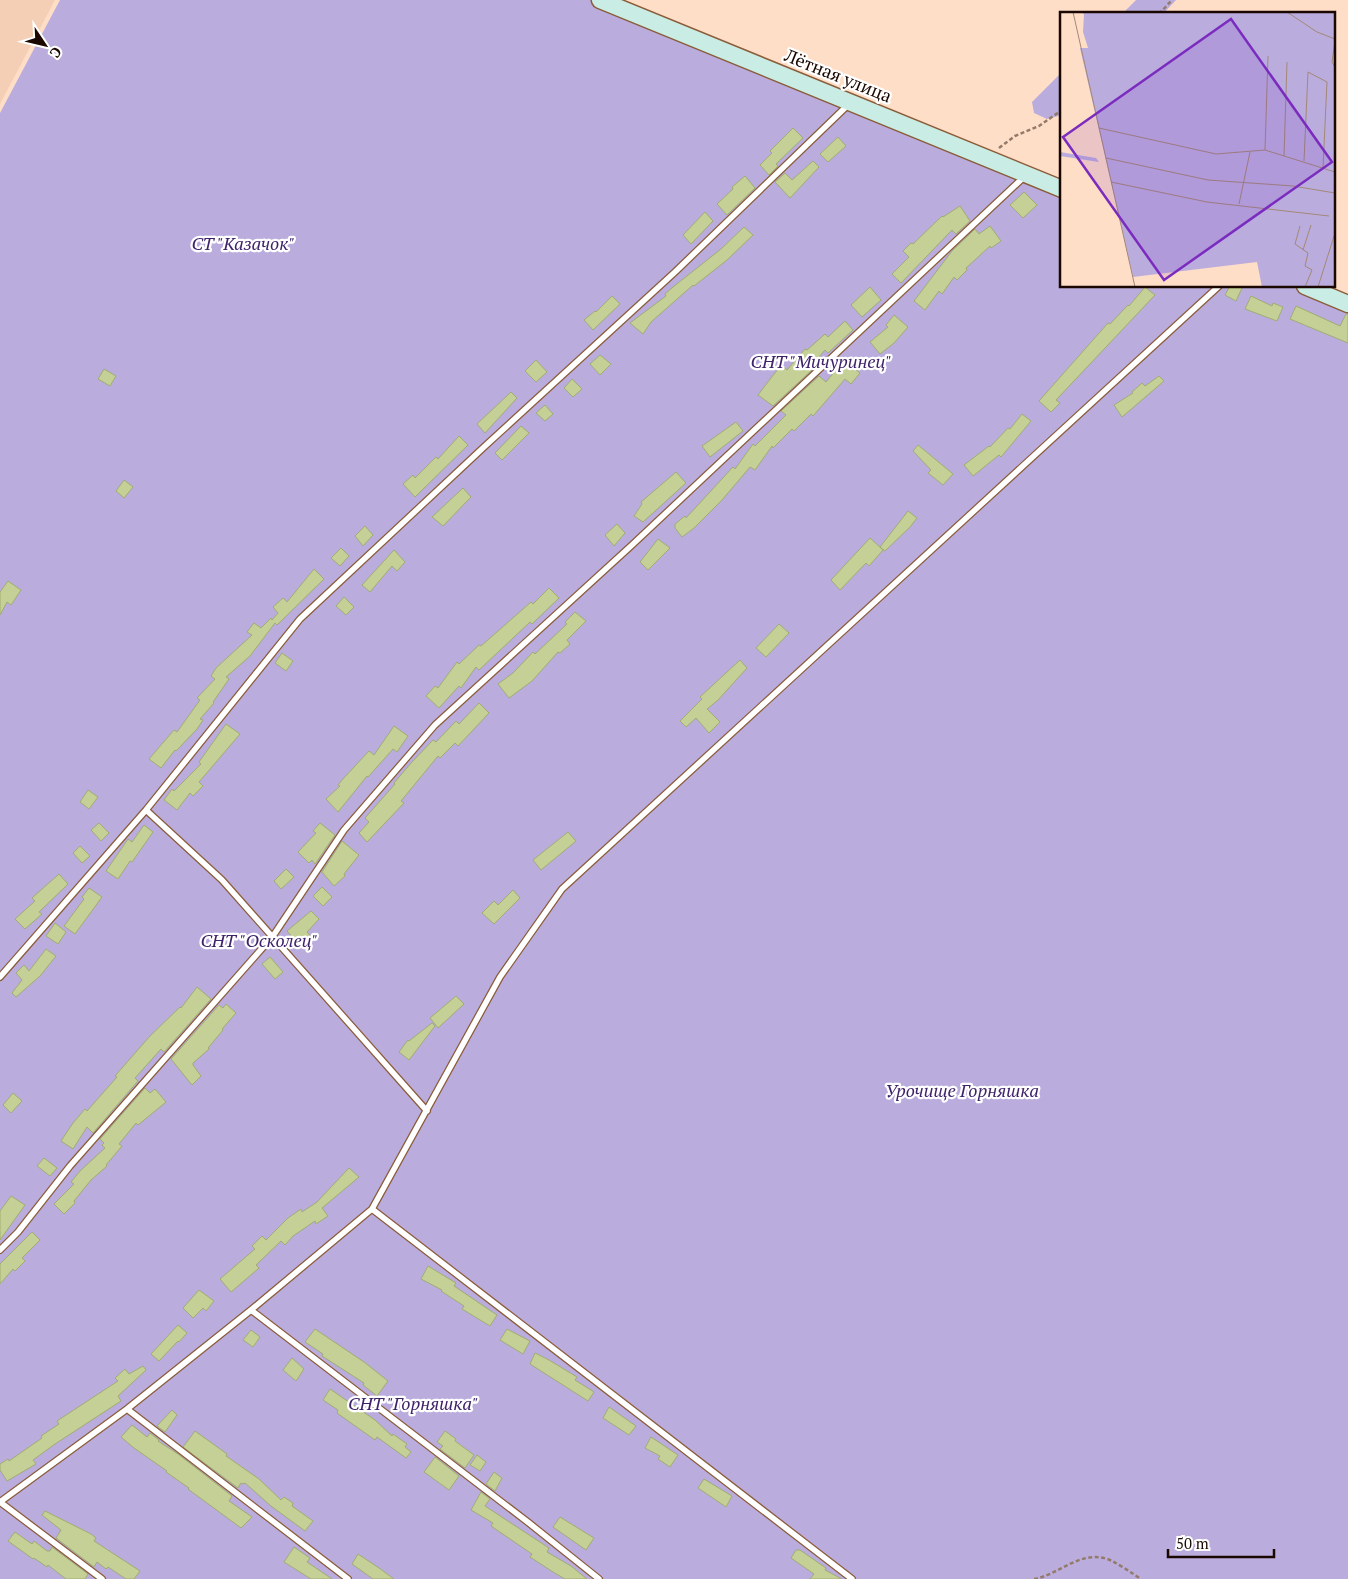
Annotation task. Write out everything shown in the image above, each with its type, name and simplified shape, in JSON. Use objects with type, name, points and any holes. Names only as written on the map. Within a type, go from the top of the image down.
[{"type":"street","name":"Лётная улица","points":[[600,0],[1060,188]]},
{"type":"street","points":[[1310,288],[1348,304]]},
{"type":"lane","points":[[0,977],[146,810],[300,619],[675,272],[850,103]]},
{"type":"lane","points":[[0,1250],[18,1232],[70,1166],[272,936],[344,830],[435,725],[632,545],[1027,174]]},
{"type":"lane","points":[[102,1579],[0,1502],[126,1409],[251,1310],[372,1209],[500,977],[562,889],[1217,288]]},
{"type":"lane","points":[[146,810],[222,880],[427,1111]]},
{"type":"lane","points":[[372,1209],[852,1579]]},
{"type":"lane","points":[[251,1310],[599,1579]]},
{"type":"lane","points":[[126,1409],[348,1579]]},
{"type":"path","points":[[1160,12],[1172,0]]},
{"type":"path","points":[[987,158],[1015,136],[1039,126],[1060,111]]},
{"type":"path","points":[[1034,1579],[1042,1578],[1083,1558],[1105,1558],[1141,1579]]},
{"type":"shaded area","points":[[0,0],[55,0],[0,104]]},
{"type":"green space","points":[[60,0],[600,0],[1060,186],[1060,288],[1314,288],[1348,302],[1348,1579],[0,1579],[0,113]]},
{"type":"green space","points":[[1136,0],[1176,0],[1165,12],[1124,12]]},
{"type":"green space","points":[[1060,74],[1060,116],[1047,119],[1034,113],[1032,102]]},
{"type":"building","points":[[793,128],[803,138],[776,164],[778,166],[769,175],[760,165],[772,153],[770,151]]},
{"type":"building","points":[[838,137],[846,146],[828,162],[820,154]]},
{"type":"building","points":[[813,161],[819,167],[790,198],[775,182],[785,173],[792,180]]},
{"type":"building","points":[[745,176],[755,188],[727,215],[717,204]]},
{"type":"building","points":[[1024,192],[1037,205],[1023,218],[1010,205]]},
{"type":"building","points":[[960,206],[970,221],[956,234],[952,230],[901,283],[892,274],[909,257],[903,251],[942,216]]},
{"type":"building","points":[[705,212],[713,221],[691,244],[683,235]]},
{"type":"building","points":[[990,226],[1001,241],[991,248],[990,246],[966,268],[967,270],[957,280],[954,277],[942,294],[939,291],[925,310],[914,301],[952,251],[975,229],[979,234]]},
{"type":"building","points":[[744,227],[753,235],[727,260],[693,285],[651,322],[643,334],[630,323],[666,296],[665,294],[721,249]]},
{"type":"building","points":[[870,287],[881,300],[862,317],[851,305]]},
{"type":"building","points":[[1144,288],[1155,295],[1056,400],[1060,403],[1051,412],[1039,401],[1108,323],[1110,324]]},
{"type":"building","points":[[1229,288],[1242,288],[1236,301],[1225,295]]},
{"type":"building","points":[[612,296],[620,304],[593,330],[584,320],[596,312]]},
{"type":"building","points":[[1251,296],[1272,306],[1273,303],[1283,307],[1277,321],[1245,309]]},
{"type":"building","points":[[1296,306],[1340,326],[1346,314],[1348,314],[1348,343],[1290,319]]},
{"type":"building","points":[[894,315],[908,327],[894,343],[880,354],[870,342],[888,327],[886,325]]},
{"type":"building","points":[[845,321],[853,330],[828,353],[825,350],[809,368],[812,370],[773,406],[758,395],[782,365],[787,370],[805,349],[807,350],[825,334],[828,337]]},
{"type":"building","points":[[600,355],[611,364],[600,375],[590,364]]},
{"type":"building","points":[[536,360],[547,372],[536,382],[525,371]]},
{"type":"building","points":[[844,360],[860,373],[851,384],[845,379],[813,416],[811,414],[794,431],[792,429],[773,448],[772,446],[755,470],[750,467],[722,500],[694,528],[682,537],[675,528],[675,524],[685,516],[686,518],[733,467],[735,469],[753,444],[755,446],[786,415],[781,411],[819,376],[826,382]]},
{"type":"building","points":[[104,369],[116,376],[110,386],[98,379]]},
{"type":"building","points":[[1159,376],[1164,381],[1122,417],[1114,405],[1133,393],[1142,383],[1145,386]]},
{"type":"building","points":[[572,379],[582,389],[573,397],[564,388]]},
{"type":"building","points":[[511,392],[517,398],[485,433],[477,424]]},
{"type":"building","points":[[545,405],[553,414],[545,421],[536,413]]},
{"type":"building","points":[[1022,414],[1031,421],[1001,457],[999,455],[973,476],[964,465],[990,447],[1008,428],[1010,429]]},
{"type":"building","points":[[736,422],[743,431],[710,457],[702,446]]},
{"type":"building","points":[[521,426],[529,433],[502,460],[495,453]]},
{"type":"building","points":[[459,436],[468,445],[415,497],[403,484],[413,475],[415,478],[436,457],[438,459]]},
{"type":"building","points":[[918,445],[953,474],[943,485],[928,473],[931,470],[913,451]]},
{"type":"building","points":[[676,472],[686,483],[643,522],[634,516],[642,504],[641,502]]},
{"type":"building","points":[[124,480],[133,487],[124,498],[116,491]]},
{"type":"building","points":[[463,488],[471,497],[443,526],[432,517]]},
{"type":"building","points":[[908,511],[917,518],[885,551],[880,547]]},
{"type":"building","points":[[617,524],[625,533],[614,546],[605,535]]},
{"type":"building","points":[[365,526],[373,535],[363,546],[355,536]]},
{"type":"building","points":[[870,538],[883,550],[869,566],[866,563],[840,590],[831,580]]},
{"type":"building","points":[[658,539],[670,548],[648,570],[640,562]]},
{"type":"building","points":[[341,548],[349,556],[340,566],[331,558]]},
{"type":"building","points":[[394,550],[405,562],[397,571],[392,566],[370,592],[362,585]]},
{"type":"building","points":[[314,569],[324,579],[277,625],[275,623],[250,656],[226,677],[229,679],[214,703],[200,719],[203,720],[197,729],[175,750],[161,768],[149,759],[174,730],[177,732],[200,700],[197,698],[215,679],[211,676],[216,668],[252,635],[247,632],[254,623],[261,628],[271,618],[272,620],[278,613],[273,607],[283,598],[287,602]]},
{"type":"building","points":[[8,581],[21,590],[11,605],[7,602],[0,615],[0,592]]},
{"type":"building","points":[[549,588],[559,598],[532,624],[530,622],[479,670],[476,667],[461,688],[459,686],[439,708],[426,696],[435,686],[438,688],[457,662],[459,664],[531,602],[533,604]]},
{"type":"building","points":[[344,597],[354,607],[346,615],[336,606]]},
{"type":"building","points":[[575,612],[586,621],[567,640],[570,644],[560,653],[558,652],[532,681],[509,698],[498,684],[513,673],[533,652],[535,654],[567,624],[565,622]]},
{"type":"building","points":[[779,624],[789,633],[766,657],[756,648]]},
{"type":"building","points":[[282,653],[293,661],[286,671],[275,663]]},
{"type":"building","points":[[740,660],[747,668],[718,700],[707,709],[720,722],[709,733],[696,718],[686,727],[680,721],[702,699],[700,697]]},
{"type":"building","points":[[479,703],[489,713],[458,746],[455,743],[440,758],[438,756],[401,801],[404,803],[367,842],[359,833],[369,822],[365,818],[433,740],[436,742],[456,721],[459,724]]},
{"type":"building","points":[[226,724],[240,734],[199,782],[203,786],[193,796],[190,793],[177,810],[164,800],[172,789],[174,791],[201,764],[199,762]]},
{"type":"building","points":[[394,726],[408,736],[397,752],[393,749],[367,776],[338,812],[326,799],[340,786],[338,785],[342,780],[369,751],[374,755]]},
{"type":"building","points":[[88,790],[98,797],[89,809],[80,802]]},
{"type":"building","points":[[99,823],[109,833],[101,841],[91,830]]},
{"type":"building","points":[[320,823],[335,835],[315,864],[312,860],[309,863],[298,852],[316,833],[313,831]]},
{"type":"building","points":[[144,825],[153,832],[118,879],[106,871],[128,839],[132,842]]},
{"type":"building","points":[[568,832],[576,841],[541,870],[533,860]]},
{"type":"building","points":[[342,841],[359,855],[344,874],[345,876],[334,886],[322,872]]},
{"type":"building","points":[[80,846],[90,856],[82,863],[73,853]]},
{"type":"building","points":[[286,869],[294,877],[281,889],[274,881]]},
{"type":"building","points":[[59,874],[68,884],[39,912],[42,914],[25,929],[15,919],[35,901],[32,898]]},
{"type":"building","points":[[322,887],[332,897],[323,906],[313,896]]},
{"type":"building","points":[[89,888],[102,897],[75,934],[64,926],[84,899],[82,897]]},
{"type":"building","points":[[513,890],[520,898],[494,924],[482,913],[494,901],[498,905]]},
{"type":"building","points":[[311,911],[319,919],[307,932],[312,938],[301,947],[287,931]]},
{"type":"building","points":[[55,923],[66,932],[58,944],[46,936]]},
{"type":"building","points":[[46,949],[56,956],[40,976],[16,997],[12,993],[22,980],[16,973],[24,965],[29,971]]},
{"type":"building","points":[[270,957],[283,972],[275,979],[262,964]]},
{"type":"building","points":[[197,987],[211,999],[164,1052],[161,1049],[135,1078],[138,1081],[93,1133],[87,1127],[73,1149],[61,1141],[85,1109],[87,1111],[150,1036],[181,1008]]},
{"type":"building","points":[[456,996],[464,1004],[438,1028],[430,1018]]},
{"type":"building","points":[[226,1004],[236,1013],[222,1029],[209,1049],[193,1063],[201,1076],[192,1085],[171,1059],[219,1005],[223,1008]]},
{"type":"building","points":[[432,1023],[435,1026],[409,1060],[399,1052],[408,1040]]},
{"type":"building","points":[[145,1088],[150,1093],[155,1089],[166,1102],[138,1125],[136,1123],[119,1144],[122,1146],[107,1166],[91,1180],[74,1201],[75,1203],[64,1214],[54,1204],[74,1184],[71,1182],[80,1171],[105,1148],[102,1145],[104,1143],[100,1139]]},
{"type":"building","points":[[13,1093],[22,1101],[11,1113],[3,1105]]},
{"type":"building","points":[[44,1158],[57,1168],[50,1176],[37,1166]]},
{"type":"building","points":[[349,1168],[359,1177],[322,1208],[328,1216],[316,1224],[315,1221],[293,1236],[285,1245],[281,1241],[256,1265],[259,1268],[231,1292],[220,1279],[255,1249],[252,1246],[262,1236],[266,1240],[288,1218],[301,1209],[302,1212],[317,1202]]},
{"type":"building","points":[[11,1196],[25,1205],[0,1240],[0,1211]]},
{"type":"building","points":[[32,1232],[40,1240],[22,1258],[25,1261],[15,1271],[13,1269],[0,1284],[0,1264]]},
{"type":"building","points":[[428,1266],[456,1283],[454,1286],[497,1315],[490,1326],[462,1309],[464,1306],[442,1290],[421,1279]]},
{"type":"building","points":[[199,1290],[214,1301],[206,1311],[203,1308],[193,1318],[183,1308]]},
{"type":"building","points":[[178,1325],[187,1333],[159,1361],[151,1354]]},
{"type":"building","points":[[315,1329],[364,1362],[388,1381],[377,1396],[363,1385],[364,1383],[322,1356],[323,1354],[305,1342]]},
{"type":"building","points":[[507,1329],[530,1341],[523,1354],[500,1340]]},
{"type":"building","points":[[251,1330],[260,1337],[253,1347],[243,1340]]},
{"type":"building","points":[[535,1353],[577,1377],[575,1380],[594,1392],[588,1401],[530,1364]]},
{"type":"building","points":[[292,1358],[304,1369],[296,1381],[283,1370]]},
{"type":"building","points":[[143,1366],[146,1370],[118,1396],[121,1401],[33,1460],[36,1464],[7,1481],[0,1470],[0,1464],[8,1459],[9,1461],[42,1438],[41,1436],[59,1424],[57,1421],[118,1381],[115,1378],[125,1369],[129,1374]]},
{"type":"building","points":[[330,1389],[375,1420],[392,1436],[393,1434],[407,1444],[405,1447],[411,1452],[406,1458],[377,1437],[375,1440],[337,1413],[338,1410],[323,1400]]},
{"type":"building","points":[[609,1407],[636,1426],[629,1435],[603,1418]]},
{"type":"building","points":[[172,1410],[177,1415],[165,1432],[157,1426]]},
{"type":"building","points":[[132,1425],[147,1437],[150,1433],[158,1441],[178,1454],[232,1496],[229,1501],[252,1517],[241,1528],[134,1448],[121,1437]]},
{"type":"building","points":[[195,1431],[259,1479],[281,1500],[284,1497],[293,1503],[292,1506],[313,1521],[305,1531],[271,1506],[245,1483],[241,1483],[238,1488],[183,1447]]},
{"type":"building","points":[[445,1431],[474,1455],[465,1468],[440,1449],[443,1446],[437,1442]]},
{"type":"building","points":[[651,1437],[678,1455],[670,1467],[658,1459],[660,1456],[645,1448]]},
{"type":"building","points":[[477,1455],[486,1462],[480,1471],[470,1465]]},
{"type":"building","points":[[435,1457],[459,1476],[449,1490],[424,1472]]},
{"type":"building","points":[[494,1472],[502,1478],[495,1491],[486,1484]]},
{"type":"building","points":[[704,1479],[732,1496],[726,1507],[698,1488]]},
{"type":"building","points":[[481,1492],[490,1499],[485,1506],[549,1548],[547,1552],[571,1566],[587,1579],[565,1579],[553,1572],[530,1557],[532,1554],[491,1526],[493,1523],[471,1510]]},
{"type":"building","points":[[45,1511],[91,1534],[96,1538],[94,1541],[140,1571],[134,1579],[126,1579],[97,1562],[94,1567],[56,1538],[61,1530],[42,1515]]},
{"type":"building","points":[[560,1517],[594,1538],[586,1550],[553,1527]]},
{"type":"building","points":[[15,1532],[32,1544],[34,1541],[47,1551],[50,1551],[52,1547],[88,1574],[85,1579],[66,1579],[48,1565],[47,1567],[33,1559],[8,1541]]},
{"type":"building","points":[[294,1547],[310,1558],[307,1562],[332,1579],[311,1579],[284,1562]]},
{"type":"building","points":[[796,1550],[800,1550],[826,1568],[825,1570],[842,1579],[810,1579],[814,1574],[791,1558]]},
{"type":"building","points":[[358,1554],[394,1579],[373,1579],[352,1564]]},
{"type":"park label","name":"СТ \"Казачок\"","points":[[243,244]]},
{"type":"park label","name":"СНТ \"Мичуринец\"","points":[[821,362]]},
{"type":"park label","name":"СНТ \"Осколец\"","points":[[259,941]]},
{"type":"park label","name":"Урочище Горняшка","points":[[962,1091]]},
{"type":"park label","name":"СНТ \"Горняшка\"","points":[[413,1404]]}]
